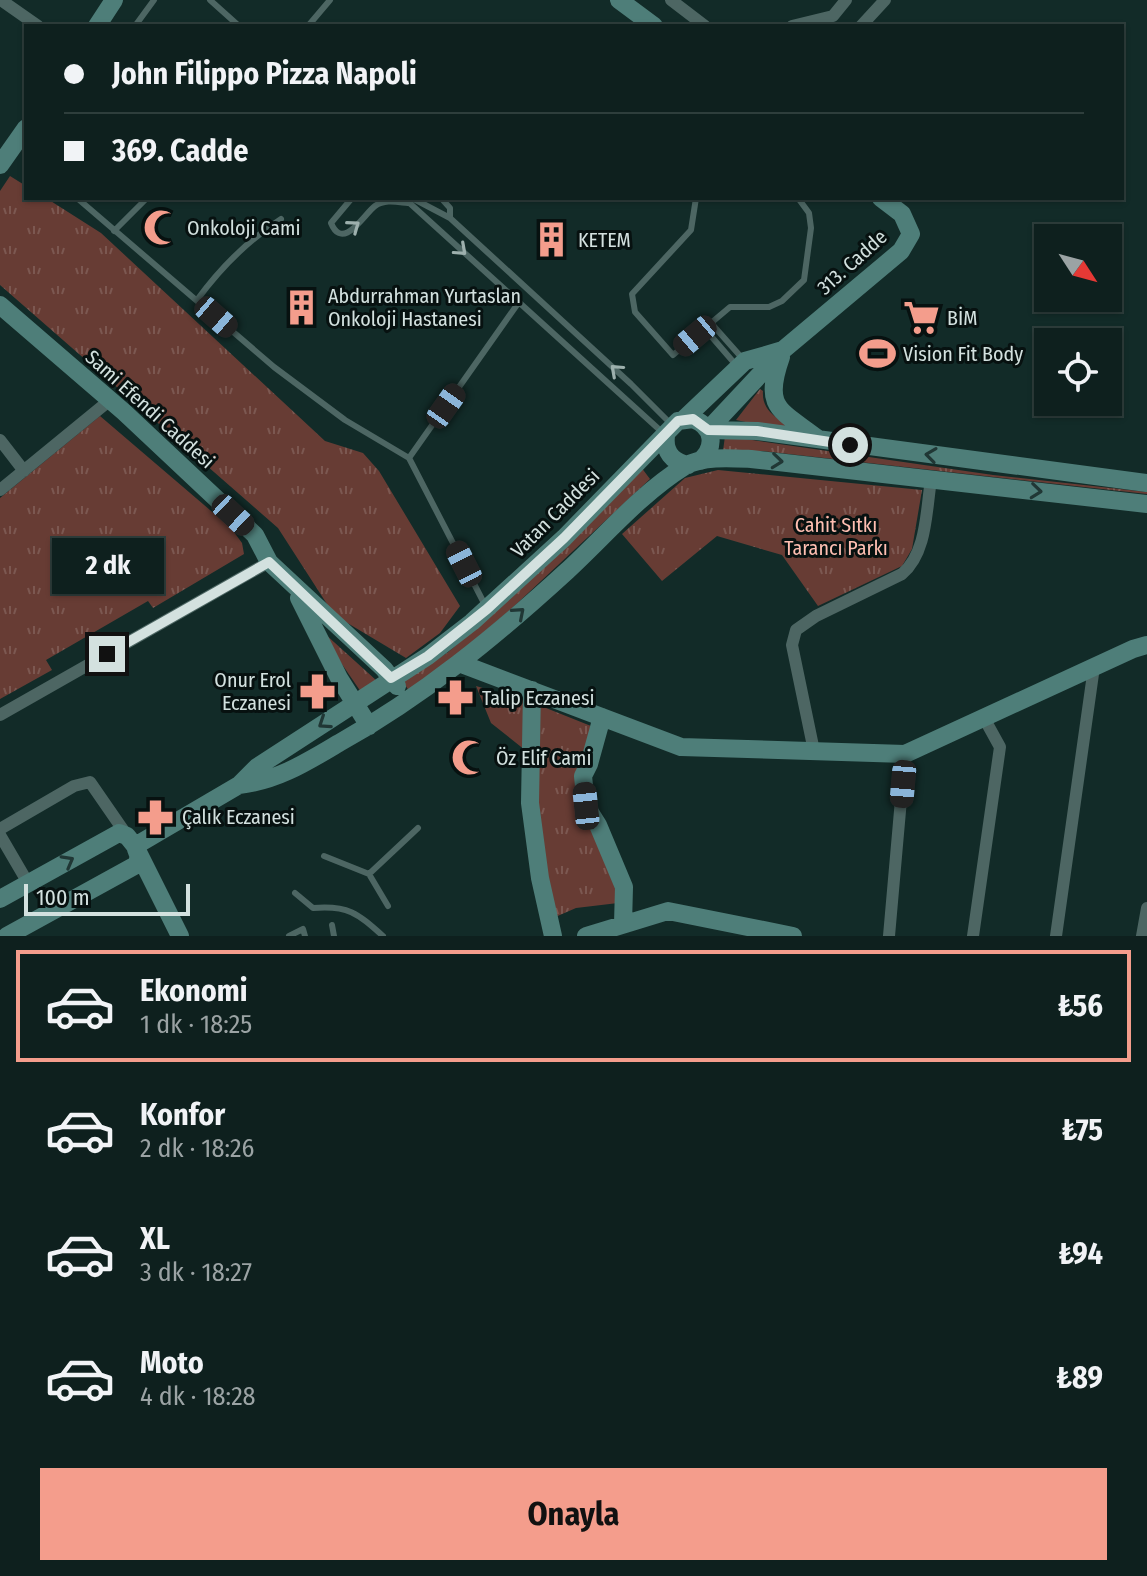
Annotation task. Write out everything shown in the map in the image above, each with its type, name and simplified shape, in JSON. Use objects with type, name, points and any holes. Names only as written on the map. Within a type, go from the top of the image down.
[{"type":"main road","points":[[98,24],[114,0]]},
{"type":"main road","points":[[619,0],[651,24]]},
{"type":"main road","points":[[0,165],[24,131]]},
{"type":"main road","name":"313. Cadde","points":[[708,430],[783,350],[901,251],[911,234],[902,214],[884,200]]},
{"type":"main road","name":"Sami Efendi Caddesi","points":[[0,305],[110,400],[255,535],[269,562],[391,678],[409,700]]},
{"type":"main road","points":[[783,350],[772,381],[774,401],[786,416],[820,441]]},
{"type":"main road","name":"313. Cadde","points":[[674,426],[742,364],[783,350]]},
{"type":"main road","points":[[694,463],[710,449],[708,430],[699,421],[674,426],[669,455],[675,460],[694,463],[751,459],[1147,504]]},
{"type":"main road","name":"Vatan Caddesi","points":[[7,936],[136,865],[139,857],[135,846],[239,785],[257,767],[428,656],[487,609],[564,538],[648,449],[674,426]]},
{"type":"main road","points":[[708,430],[757,431],[1147,483]]},
{"type":"main road","name":"Vatan Caddesi","points":[[239,785],[280,776],[409,700],[539,596],[638,502],[694,463]]},
{"type":"main road","name":"Sami Efendi Caddesi","points":[[294,588],[339,678],[369,726]]},
{"type":"main road","points":[[459,663],[681,747],[905,754],[1147,645]]},
{"type":"main road","points":[[532,690],[530,803],[540,878],[553,936]]},
{"type":"main road","points":[[602,717],[583,776],[586,806],[598,825],[624,887],[631,927]]},
{"type":"main road","points":[[0,899],[116,833],[127,836],[135,846],[180,936]]},
{"type":"main road","points":[[586,936],[631,927],[668,911],[724,930],[793,936]]},
{"type":"street","points":[[1,0],[35,24]]},
{"type":"street","points":[[671,0],[702,24]]},
{"type":"street","points":[[800,24],[833,16],[846,0]]},
{"type":"street","points":[[863,24],[885,0]]},
{"type":"street","points":[[0,490],[110,400]]},
{"type":"street","points":[[0,440],[24,471]]},
{"type":"street","points":[[814,751],[792,645],[796,630],[816,616],[902,574],[910,567],[919,552],[931,480]]},
{"type":"street","points":[[0,715],[269,562]]},
{"type":"street","points":[[1056,936],[1094,667]]},
{"type":"street","points":[[973,936],[1000,747],[984,718]]},
{"type":"street","points":[[889,936],[905,754]]},
{"type":"street","points":[[28,883],[0,832],[74,786],[90,782],[135,846]]},
{"type":"street","points":[[1142,936],[1147,908]]},
{"type":"lane","points":[[136,24],[154,0]]},
{"type":"lane","points":[[210,0],[237,24]]},
{"type":"lane","points":[[310,24],[330,0]]},
{"type":"lane","points":[[79,200],[274,367],[345,420],[409,458],[487,609]]},
{"type":"lane","points":[[114,231],[145,200]]},
{"type":"lane","points":[[350,200],[331,223],[340,234],[348,233],[374,207],[385,201],[408,200],[450,218],[674,426]]},
{"type":"lane","points":[[408,200],[519,302],[674,426]]},
{"type":"lane","points":[[443,200],[450,208],[450,218]]},
{"type":"lane","points":[[696,200],[691,230],[632,294],[631,303],[639,318],[673,355],[730,307],[769,307],[782,301],[804,280],[811,228],[809,213],[801,200]]},
{"type":"lane","points":[[197,300],[215,274],[250,239],[281,219]]},
{"type":"lane","points":[[409,458],[519,302]]},
{"type":"lane","points":[[711,323],[742,364]]},
{"type":"lane","points":[[704,328],[742,364]]},
{"type":"lane","points":[[369,874],[418,828]]},
{"type":"lane","points":[[324,856],[369,874],[388,906]]},
{"type":"lane","points":[[295,893],[313,908],[336,906],[353,912],[383,936]]},
{"type":"lane","points":[[332,925],[334,936]]},
{"type":"lane","points":[[289,936],[303,929],[305,936]]},
{"type":"green space","points":[[10,176],[24,185],[24,200],[49,200],[101,233],[325,441],[363,453],[379,471],[460,606],[440,633],[406,658],[334,615],[278,528],[0,285],[0,191]]},
{"type":"green space","points":[[760,389],[769,411],[800,433],[736,420]]},
{"type":"green space","points":[[100,416],[231,528],[242,543],[244,554],[153,608],[148,601],[46,660],[52,670],[0,699],[0,498]]},
{"type":"green space","points":[[725,436],[1147,494],[761,451],[723,451]]},
{"type":"green space","points":[[641,467],[650,479],[510,610],[443,667],[409,691],[402,680],[447,653],[473,631]]},
{"type":"green space","name":"Cahit Sıtkı Tarancı Parkı","points":[[718,470],[922,490],[912,549],[902,566],[818,606],[782,555],[717,536],[662,581],[622,534],[685,478]]},
{"type":"green space","points":[[324,633],[377,681],[361,692],[322,635]]},
{"type":"green space","points":[[476,686],[531,702],[591,726],[578,772],[618,886],[618,903],[576,908],[553,918],[530,754],[491,723]]},
{"type":"place","name":"Onkoloji Cami","points":[[161,228]]},
{"type":"place","name":"KETEM","points":[[552,240]]},
{"type":"place","name":"Abdurrahman Yurtaslan Onkoloji Hastanesi","points":[[302,308]]},
{"type":"place","name":"BİM","points":[[921,318]]},
{"type":"place","name":"Vision Fit Body","points":[[877,354]]},
{"type":"place","name":"Onur Erol Eczanesi","points":[[317,691]]},
{"type":"place","name":"Talip Eczanesi","points":[[456,698]]},
{"type":"place","name":"Öz Elif Cami","points":[[470,758]]},
{"type":"place","name":"Çalık Eczanesi","points":[[156,817]]},
{"type":"route","points":[[107,654],[269,562],[391,678],[428,656],[487,609],[564,538],[678,421],[693,419],[704,424],[708,430],[757,431],[850,445]]}]
